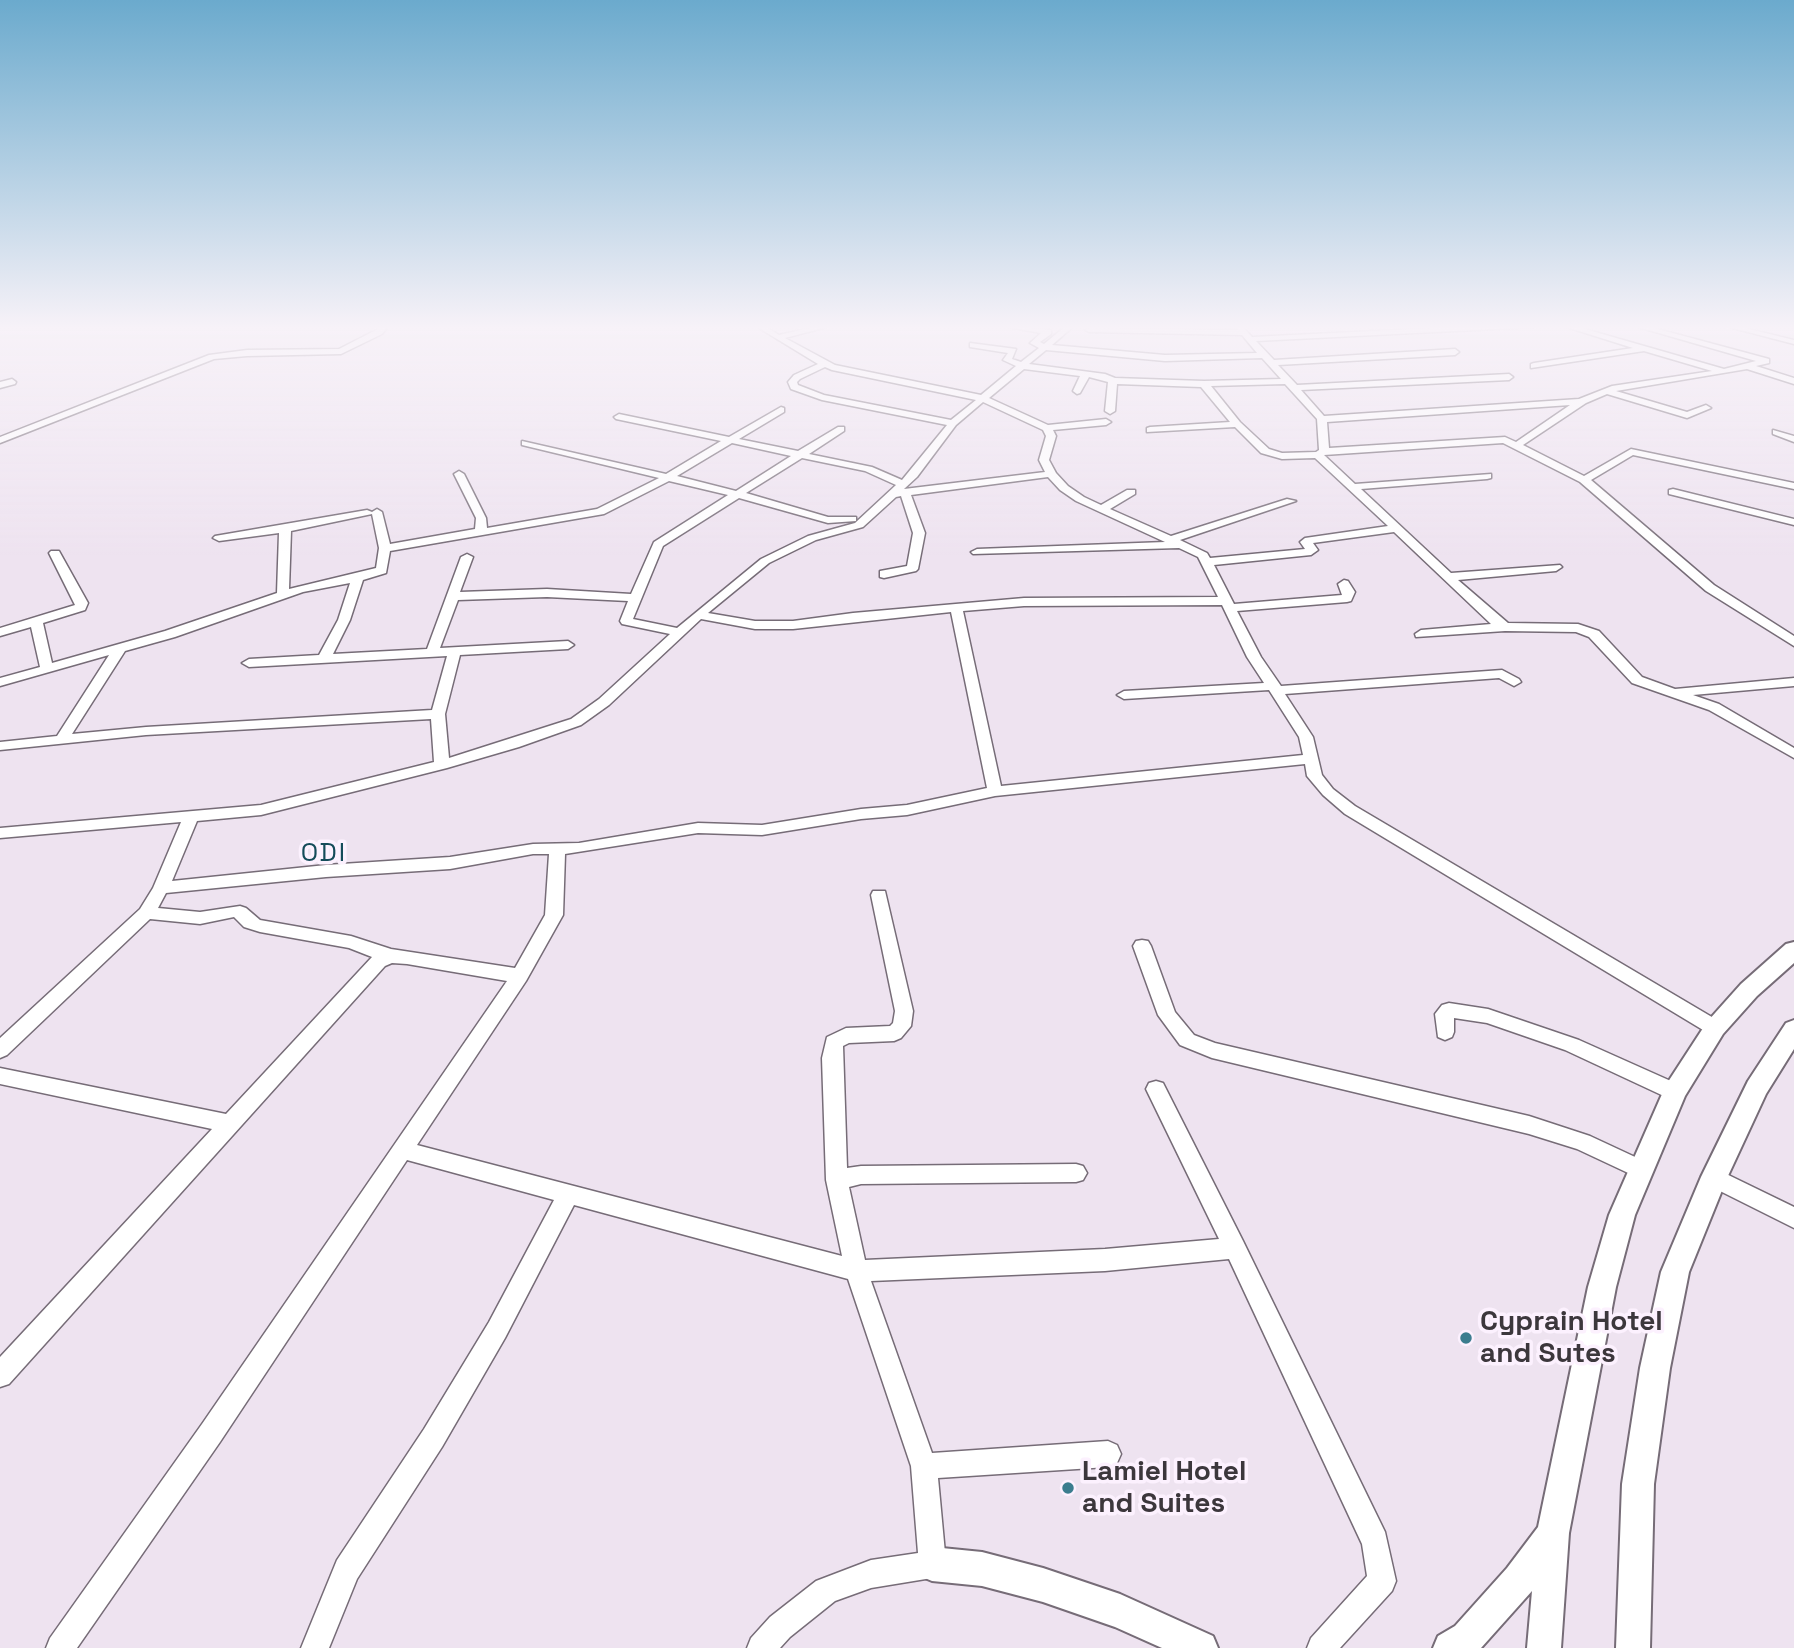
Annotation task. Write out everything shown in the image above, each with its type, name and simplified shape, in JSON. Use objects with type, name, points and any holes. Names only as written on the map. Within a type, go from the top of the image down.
[{"type":"main road","points":[[1544,1648],[1553,1533],[1602,1287],[1622,1215],[1675,1092],[1715,1028],[1749,990],[1794,950]]},
{"type":"main road","points":[[1633,1648],[1639,1484],[1655,1368],[1675,1272],[1714,1177],[1757,1088],[1794,1029]]},
{"type":"main road","points":[[1450,1648],[1467,1638],[1519,1580],[1553,1533]]},
{"type":"main road","points":[[932,1564],[982,1569],[1042,1585],[1119,1611],[1202,1646]]},
{"type":"street","points":[[0,440],[97,402]]},
{"type":"street","points":[[847,402],[953,423]]},
{"type":"street","points":[[0,833],[261,810],[442,765],[576,722],[604,702],[729,588],[779,552],[813,538],[859,526],[900,490],[944,438],[953,423],[977,402]]},
{"type":"street","points":[[990,402],[1047,428],[1106,422]]},
{"type":"street","points":[[1110,411],[1111,402]]},
{"type":"street","points":[[1219,402],[1237,424],[1271,454],[1505,440],[1584,480],[1710,588],[1794,642]]},
{"type":"street","points":[[1307,402],[1322,419],[1321,453],[1394,529],[1496,622],[1505,627]]},
{"type":"street","points":[[1322,419],[1570,402]]},
{"type":"street","points":[[1516,446],[1582,402]]},
{"type":"street","points":[[1643,402],[1686,415],[1706,408]]},
{"type":"street","points":[[385,548],[600,512],[665,479],[781,410]]},
{"type":"street","points":[[619,417],[732,439],[881,473],[900,490],[919,533],[912,569],[884,574]]},
{"type":"street","points":[[1150,430],[1237,424]]},
{"type":"street","points":[[1047,428],[1051,436],[1044,460],[1051,474],[1080,499],[1203,555],[1254,657],[1306,737],[1315,775],[1328,792],[1350,810],[1715,1028]]},
{"type":"street","points":[[680,632],[626,621],[658,544],[841,429]]},
{"type":"street","points":[[1776,432],[1794,439]]},
{"type":"street","points":[[525,443],[665,479],[737,494],[828,520],[866,518]]},
{"type":"street","points":[[1584,480],[1631,452],[1794,486]]},
{"type":"street","points":[[459,474],[481,518],[481,531]]},
{"type":"street","points":[[900,490],[1051,474]]},
{"type":"street","points":[[1351,487],[1488,476]]},
{"type":"street","points":[[1105,509],[1107,504],[1131,492]]},
{"type":"street","points":[[1673,492],[1794,522]]},
{"type":"street","points":[[977,552],[1179,542],[1291,501]]},
{"type":"street","points":[[0,682],[236,612],[283,594],[358,578],[382,570],[385,548],[372,512],[285,529],[219,538]]},
{"type":"street","points":[[283,594],[285,529]]},
{"type":"street","points":[[1207,562],[1311,552],[1306,542],[1309,540],[1394,529]]},
{"type":"street","points":[[0,632],[76,610],[82,603],[55,553]]},
{"type":"street","points":[[432,653],[467,557]]},
{"type":"street","points":[[1446,577],[1556,567]]},
{"type":"street","points":[[324,659],[344,620],[358,578]]},
{"type":"street","points":[[698,615],[755,625],[793,625],[1024,602],[1229,605],[1346,598],[1349,592],[1344,584]]},
{"type":"street","points":[[453,596],[547,593],[636,598]]},
{"type":"street","points":[[956,608],[995,791]]},
{"type":"street","points":[[36,622],[47,668]]},
{"type":"street","points":[[1421,634],[1505,627],[1578,628],[1594,634],[1637,680],[1714,707],[1794,754]]},
{"type":"street","points":[[249,663],[568,645]]},
{"type":"street","points":[[62,739],[120,648]]},
{"type":"street","points":[[442,765],[438,714],[455,651]]},
{"type":"street","points":[[1124,695],[1502,674],[1514,681]]},
{"type":"street","points":[[1669,693],[1794,682]]},
{"type":"street","points":[[0,746],[146,731],[438,714]]},
{"type":"street","points":[[161,888],[326,871],[450,863],[533,849],[579,848],[698,828],[762,830],[860,814],[907,810],[995,791],[1311,759]]},
{"type":"street","points":[[0,1050],[146,913],[161,888],[191,816]]},
{"type":"street","points":[[60,1648],[211,1433],[520,976],[554,915],[557,850]]},
{"type":"street","points":[[761,1648],[780,1627],[826,1591],[871,1574],[932,1564],[924,1466],[856,1271],[837,1180],[832,1058],[834,1042],[846,1036],[894,1033],[902,1026],[904,1011],[879,895]]},
{"type":"street","points":[[146,913],[200,918],[240,912],[250,923],[260,926],[351,942],[390,956],[520,976]]},
{"type":"street","points":[[1142,946],[1167,1015],[1187,1040],[1212,1051],[1529,1125],[1583,1142],[1641,1170]]},
{"type":"street","points":[[0,1375],[379,961],[390,956]]},
{"type":"street","points":[[1445,1032],[1444,1014],[1449,1010],[1488,1016],[1572,1045],[1675,1092]]},
{"type":"street","points":[[0,1076],[232,1124]]},
{"type":"street","points":[[1156,1089],[1375,1542],[1382,1581],[1321,1648]]},
{"type":"street","points":[[402,1150],[856,1271],[1105,1260],[1235,1248]]},
{"type":"street","points":[[837,1180],[861,1175],[1076,1173]]},
{"type":"street","points":[[1714,1177],[1794,1218]]},
{"type":"street","points":[[315,1648],[347,1570],[433,1438],[497,1330],[569,1193]]},
{"type":"street","points":[[924,1466],[1108,1454]]},
{"type":"place","name":"Cyprain Hotel and Sutes","points":[[1466,1338]]},
{"type":"place","name":"Lamiel Hotel and Suites","points":[[1068,1488]]},
{"type":"district","name":"ODI","points":[[324,854]]}]
